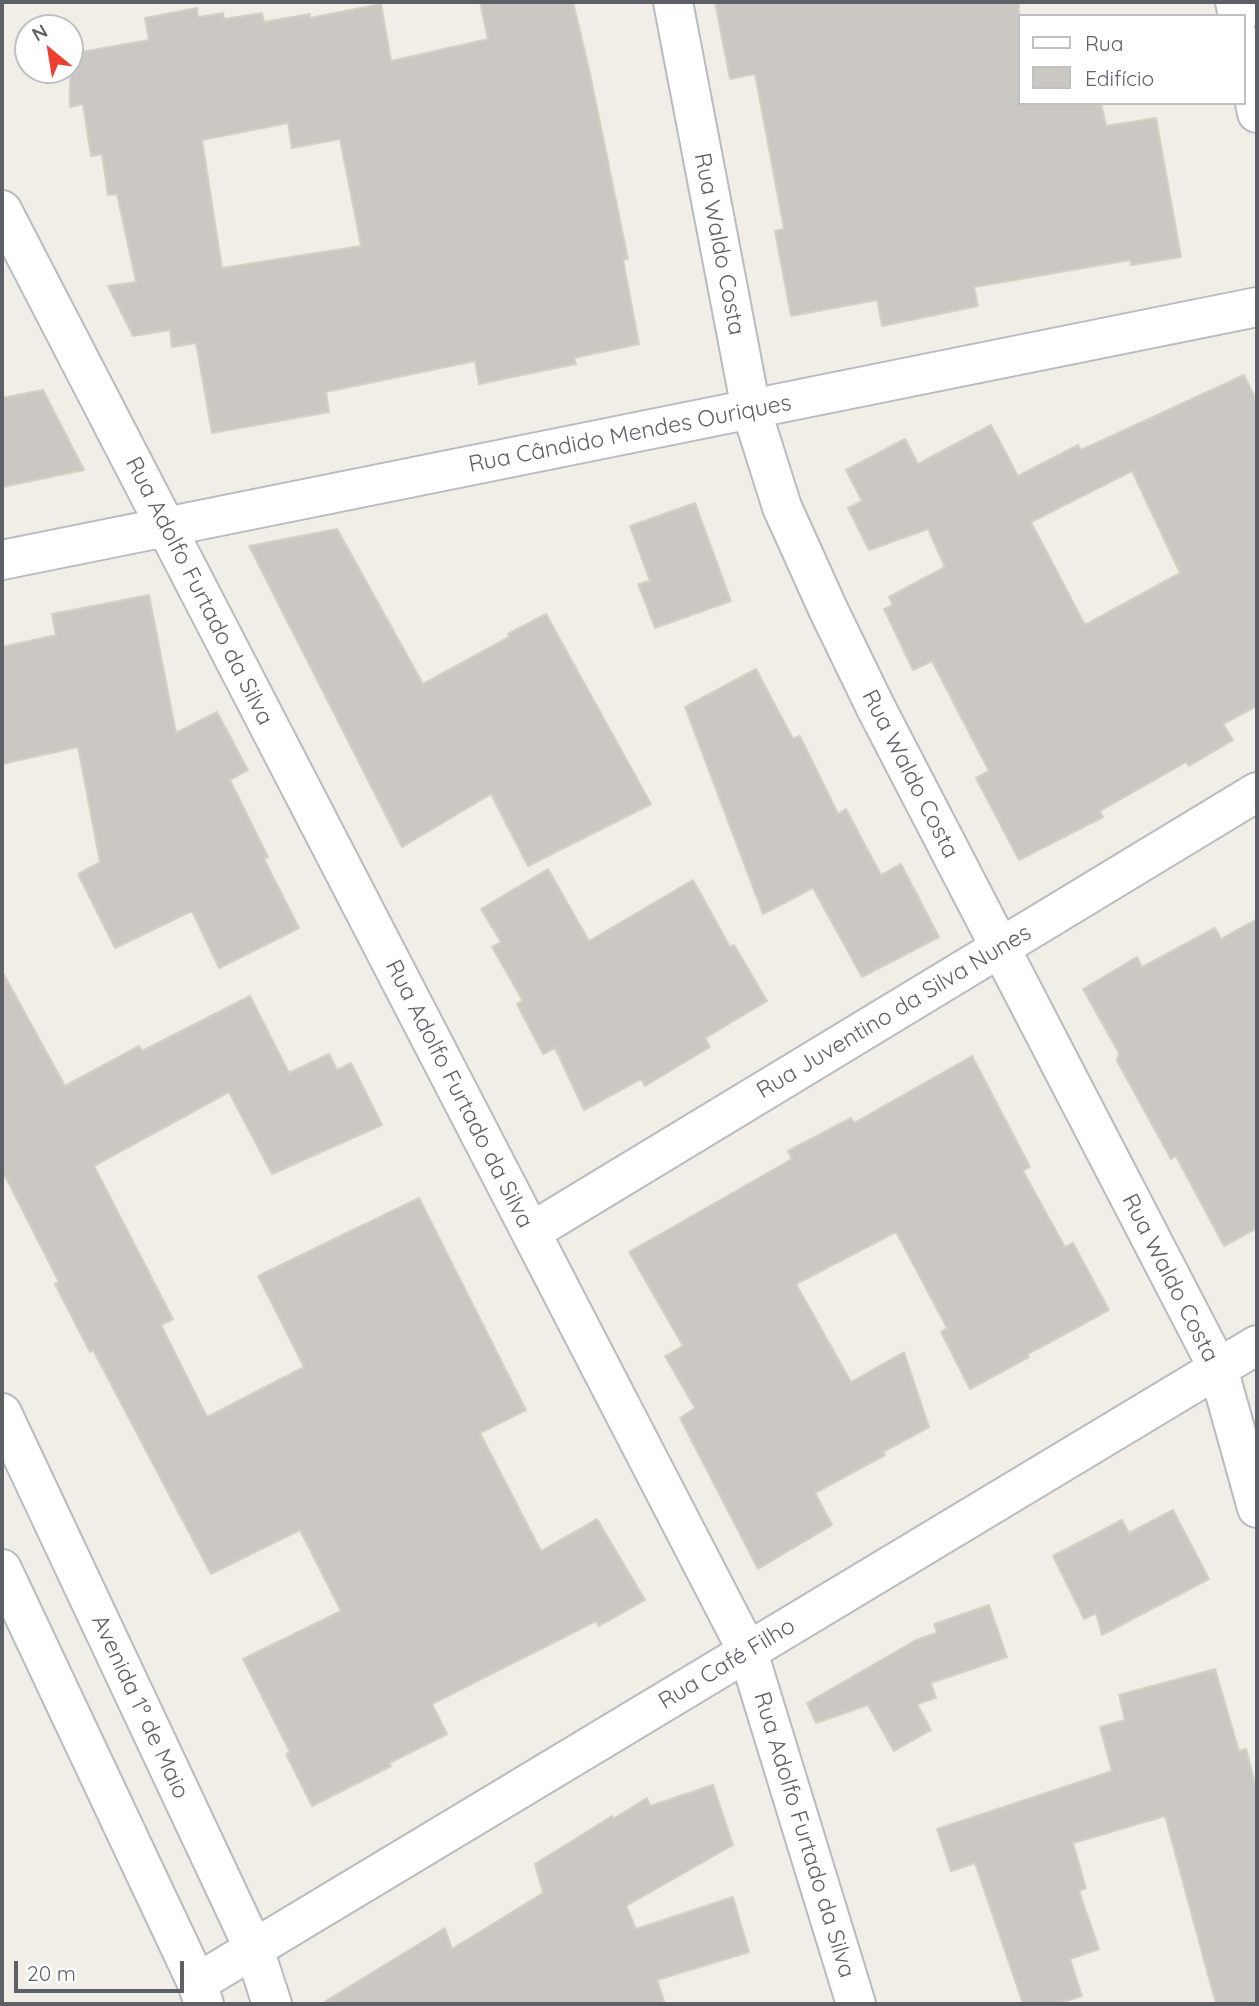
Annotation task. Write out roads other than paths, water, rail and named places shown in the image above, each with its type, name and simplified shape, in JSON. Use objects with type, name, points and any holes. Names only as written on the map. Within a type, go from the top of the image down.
[{"type":"street","name":"Rua Waldo Costa","points":[[673,2],[751,409],[782,507],[828,609],[999,949],[1218,1368],[1257,1508]]},
{"type":"street","points":[[1245,53],[1257,113]]},
{"type":"street","name":"Rua Adolfo Furtado da Silva","points":[[2,209],[748,1652],[856,2004]]},
{"type":"street","name":"Rua Cândido Mendes Ouriques","points":[[2,560],[1257,307]]},
{"type":"street","name":"Rua Juventino da Silva Nunes","points":[[531,1232],[1257,792]]},
{"type":"street","name":"Rua Café Filho","points":[[201,1994],[254,1949],[1257,1345]]},
{"type":"street","name":"Avenida 1º de Maio","points":[[2,1413],[254,1949],[272,2004]]},
{"type":"street","points":[[2,1569],[201,1994]]}]
